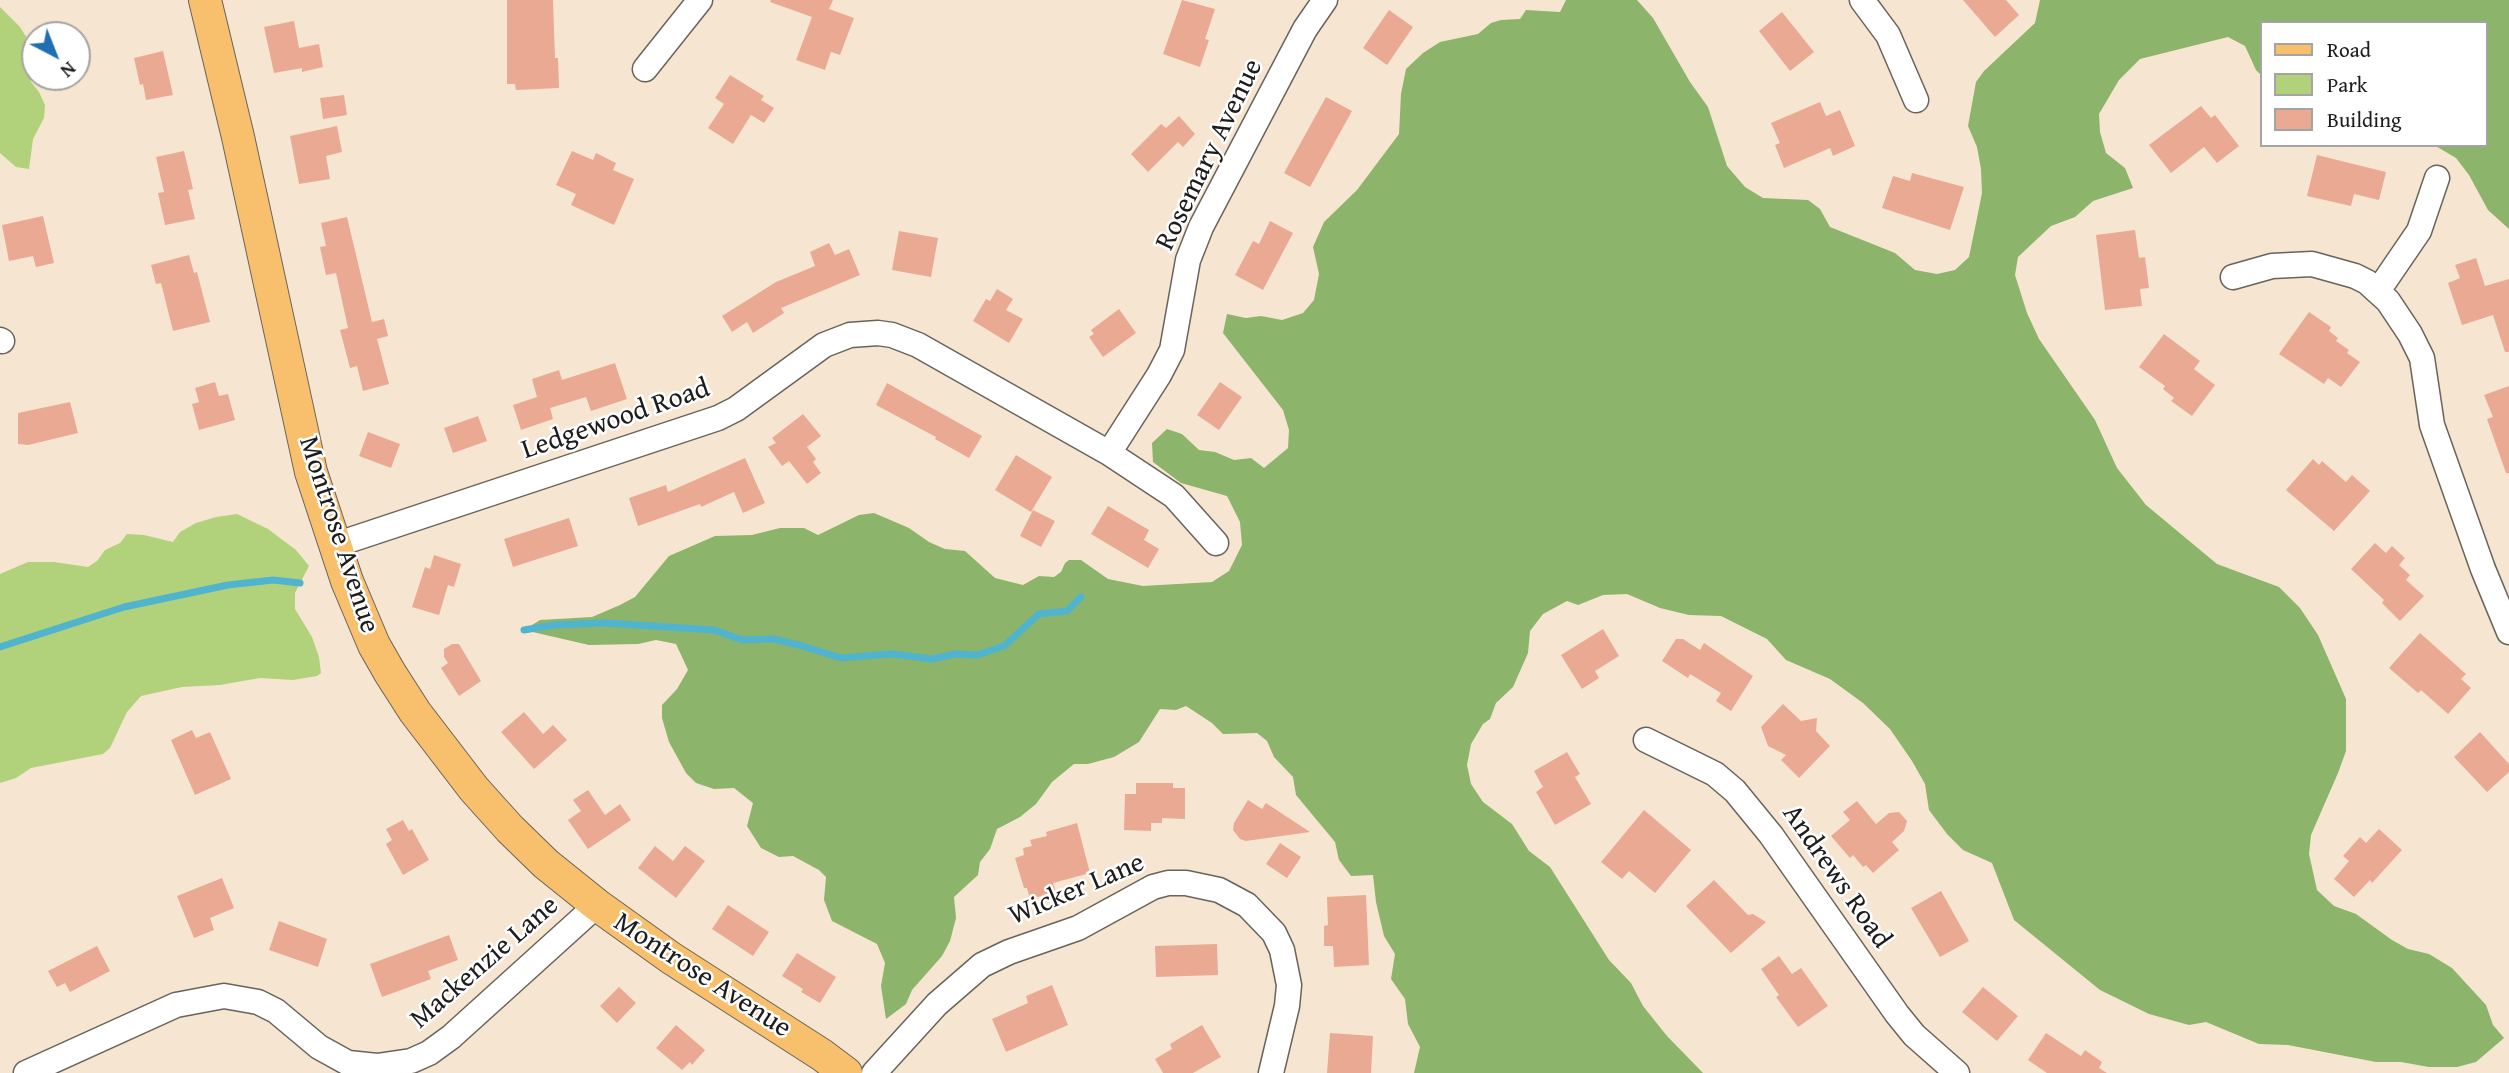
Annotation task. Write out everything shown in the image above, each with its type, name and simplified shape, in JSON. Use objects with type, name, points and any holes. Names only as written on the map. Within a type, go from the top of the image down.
[{"type":"main road","name":"Montrose Avenue","points":[[205,0],[311,471],[335,545],[374,645],[415,712],[474,789],[546,864],[597,905],[671,958],[846,1073]]},
{"type":"street","points":[[645,69],[700,0]]},
{"type":"street","name":"Rosemary Avenue","points":[[1109,453],[1172,350],[1188,260],[1201,227],[1305,29],[1325,0]]},
{"type":"street","points":[[1862,0],[1888,35],[1916,100]]},
{"type":"street","points":[[2378,291],[2419,231],[2437,178]]},
{"type":"street","points":[[2233,277],[2272,266],[2312,264],[2355,276],[2378,291],[2410,334],[2422,358],[2432,425],[2483,569],[2509,632]]},
{"type":"street","name":"Ledgewood Road","points":[[335,545],[718,418],[736,409],[824,345],[836,339],[864,333],[892,335],[918,345],[1109,453],[1174,496],[1216,543]]},
{"type":"street","name":"Andrews Road","points":[[1646,740],[1715,774],[1735,791],[1771,835],[1897,1014],[1914,1035],[1957,1073]]},
{"type":"street","name":"Wicker Lane","points":[[874,1073],[937,1004],[982,965],[1009,952],[1078,928],[1153,887],[1168,883],[1186,883],[1219,890],[1247,905],[1262,918],[1273,933],[1282,950],[1289,985],[1287,1006],[1271,1073]]},
{"type":"street","name":"Mackenzie Lane","points":[[26,1073],[176,1005],[225,996],[250,999],[267,1006],[319,1047],[348,1063],[377,1066],[411,1061],[451,1038],[597,905]]},
{"type":"green space","points":[[1566,0],[1637,0],[1653,18],[1690,82],[1708,107],[1727,166],[1745,187],[1763,198],[1808,200],[1820,209],[1830,227],[1895,253],[1915,270],[1937,274],[1955,270],[1969,257],[1976,223],[1982,193],[1981,169],[1977,147],[1968,126],[1976,82],[1984,71],[2035,23],[2040,0],[2509,0],[2509,229],[2488,210],[2469,175],[2456,158],[2437,147],[2488,147],[2488,21],[2260,21],[2260,74],[2245,46],[2228,37],[2140,59],[2119,80],[2099,114],[2100,132],[2106,153],[2125,168],[2133,188],[2093,201],[2075,217],[2051,226],[2018,257],[2015,275],[2027,313],[2039,339],[2095,420],[2117,468],[2146,505],[2217,564],[2279,587],[2300,608],[2318,635],[2346,699],[2346,751],[2311,835],[2309,854],[2317,890],[2334,906],[2356,914],[2392,940],[2408,949],[2429,954],[2452,968],[2486,1005],[2493,1025],[2504,1038],[2476,1062],[2457,1067],[2376,1062],[2288,1045],[2259,1044],[2206,1022],[2189,1025],[2149,1014],[2100,990],[2014,920],[1992,863],[1963,850],[1947,834],[1929,810],[1925,784],[1912,761],[1890,729],[1863,703],[1830,679],[1786,660],[1767,639],[1721,616],[1689,615],[1660,608],[1627,594],[1603,595],[1578,605],[1567,601],[1543,614],[1530,631],[1528,653],[1513,687],[1496,703],[1490,719],[1483,724],[1471,744],[1467,765],[1471,784],[1483,802],[1512,824],[1529,851],[1550,867],[1609,960],[1631,983],[1643,1006],[1667,1036],[1703,1073],[1414,1073],[1420,1047],[1408,1024],[1405,999],[1391,979],[1395,954],[1384,936],[1373,875],[1351,876],[1339,860],[1335,842],[1296,795],[1293,777],[1274,757],[1267,741],[1257,733],[1223,734],[1212,723],[1186,706],[1176,710],[1160,709],[1139,742],[1114,757],[1088,764],[1074,764],[1052,782],[1036,804],[1020,817],[997,829],[990,849],[980,862],[978,875],[954,897],[956,918],[950,941],[942,956],[912,990],[906,1004],[886,1019],[881,986],[885,963],[877,944],[832,921],[824,900],[826,877],[819,870],[793,856],[779,857],[761,848],[747,826],[753,803],[734,788],[714,789],[696,783],[686,773],[669,742],[662,718],[662,705],[677,689],[688,670],[676,644],[656,640],[638,644],[589,645],[524,630],[540,620],[592,617],[620,605],[635,597],[669,556],[715,536],[752,535],[780,528],[804,528],[818,535],[859,515],[874,513],[909,528],[945,549],[965,551],[995,578],[1023,585],[1039,576],[1054,577],[1069,560],[1081,560],[1108,579],[1143,586],[1212,582],[1229,571],[1242,545],[1240,522],[1227,496],[1181,483],[1153,462],[1152,443],[1167,429],[1182,434],[1199,450],[1215,452],[1234,460],[1251,458],[1264,468],[1288,448],[1289,430],[1283,410],[1223,333],[1227,314],[1282,320],[1303,313],[1314,300],[1319,274],[1313,247],[1324,222],[1357,190],[1399,134],[1401,94],[1406,69],[1423,53],[1440,42],[1478,34],[1491,23],[1520,19],[1526,10],[1560,12]]},
{"type":"green space","points":[[0,7],[21,29],[21,91],[38,91],[45,105],[44,118],[33,139],[29,169],[16,167],[0,153]]},
{"type":"green space","points":[[237,514],[268,529],[296,550],[309,566],[295,593],[295,609],[312,637],[321,673],[293,680],[260,678],[220,685],[182,687],[141,696],[127,712],[110,748],[103,754],[31,768],[16,778],[0,783],[0,574],[28,562],[54,562],[88,567],[97,561],[105,550],[120,543],[127,534],[173,542],[180,532],[196,523]]},
{"type":"building","points":[[507,0],[553,0],[559,88],[516,90],[515,84],[507,84]]},
{"type":"building","points":[[833,0],[829,9],[854,18],[840,55],[831,52],[825,70],[796,60],[812,17],[770,2]]},
{"type":"building","points":[[1182,0],[1215,9],[1205,39],[1209,40],[1200,67],[1163,54]]},
{"type":"building","points":[[1963,0],[2006,0],[2019,15],[1995,37]]},
{"type":"building","points":[[1389,10],[1413,27],[1387,65],[1363,48]]},
{"type":"building","points":[[1782,12],[1814,52],[1790,71],[1759,31]]},
{"type":"building","points":[[294,21],[299,48],[319,44],[323,67],[302,72],[302,68],[274,73],[264,27]]},
{"type":"building","points":[[163,51],[173,95],[146,100],[134,58]]},
{"type":"building","points":[[730,75],[764,96],[761,100],[774,108],[764,123],[751,115],[733,144],[708,128],[724,104],[715,98]]},
{"type":"building","points":[[344,95],[347,115],[323,119],[320,98]]},
{"type":"building","points":[[1326,97],[1352,111],[1310,187],[1284,173]]},
{"type":"building","points":[[1820,102],[1826,116],[1840,110],[1855,146],[1833,156],[1830,148],[1784,168],[1775,145],[1780,143],[1771,123]]},
{"type":"building","points":[[2201,106],[2211,118],[2215,115],[2239,146],[2217,163],[2204,147],[2171,173],[2149,145]]},
{"type":"building","points":[[1179,116],[1195,134],[1183,147],[1178,142],[1148,172],[1131,154],[1161,124],[1166,128]]},
{"type":"building","points":[[337,126],[342,152],[326,156],[330,179],[299,184],[290,136]]},
{"type":"building","points":[[184,151],[193,189],[188,190],[195,219],[165,225],[158,193],[164,192],[156,157]]},
{"type":"building","points":[[572,151],[593,160],[596,153],[616,163],[613,170],[634,179],[614,225],[571,205],[576,194],[556,185]]},
{"type":"building","points":[[2317,155],[2386,172],[2379,200],[2354,194],[2351,206],[2307,196]]},
{"type":"building","points":[[1912,173],[1964,187],[1950,230],[1882,208],[1893,176],[1910,181]]},
{"type":"building","points":[[43,216],[54,263],[36,267],[33,256],[9,261],[2,225]]},
{"type":"building","points":[[347,217],[372,322],[384,319],[388,336],[377,339],[389,384],[363,391],[357,366],[350,368],[340,330],[348,328],[336,273],[326,275],[320,247],[326,246],[321,223]]},
{"type":"building","points":[[1270,221],[1293,233],[1263,290],[1235,275],[1253,241],[1259,244]]},
{"type":"building","points":[[2135,230],[2139,258],[2145,257],[2149,288],[2140,289],[2142,306],[2105,310],[2096,235]]},
{"type":"building","points":[[899,231],[938,238],[931,277],[892,270]]},
{"type":"building","points":[[829,243],[835,255],[849,249],[860,275],[781,308],[784,313],[753,333],[747,322],[732,332],[722,316],[776,282],[815,266],[810,252]]},
{"type":"building","points":[[189,255],[194,273],[197,272],[210,322],[173,331],[161,283],[156,284],[151,265]]},
{"type":"building","points":[[2476,258],[2485,286],[2509,279],[2509,352],[2505,352],[2493,315],[2462,325],[2448,283],[2460,278],[2455,265]]},
{"type":"building","points":[[997,289],[1013,299],[1006,310],[1023,319],[1009,343],[973,321],[986,299],[990,301]]},
{"type":"building","points":[[1119,309],[1136,333],[1103,357],[1089,337],[1094,334],[1091,330]]},
{"type":"building","points":[[2309,312],[2331,327],[2329,331],[2338,338],[2336,341],[2360,362],[2341,387],[2328,378],[2324,384],[2279,354]]},
{"type":"building","points":[[2164,334],[2200,361],[2194,369],[2215,385],[2192,416],[2171,401],[2174,398],[2163,389],[2165,386],[2139,367]]},
{"type":"building","points":[[615,363],[627,399],[591,411],[586,397],[550,408],[553,419],[521,430],[513,405],[537,397],[532,379],[559,370],[562,380]]},
{"type":"building","points":[[215,382],[219,396],[228,394],[235,420],[199,430],[192,404],[199,402],[195,388]]},
{"type":"building","points":[[1220,382],[1242,397],[1219,430],[1197,415]]},
{"type":"building","points":[[887,383],[982,436],[969,458],[876,405]]},
{"type":"building","points":[[2509,386],[2509,473],[2506,473],[2487,419],[2493,417],[2484,395]]},
{"type":"building","points":[[70,402],[78,433],[28,445],[18,444],[18,413]]},
{"type":"building","points":[[803,414],[821,436],[807,447],[816,459],[813,462],[821,473],[807,484],[789,461],[782,466],[768,447],[776,443],[772,438]]},
{"type":"building","points":[[478,416],[487,441],[453,453],[444,428]]},
{"type":"building","points":[[368,432],[400,444],[391,468],[359,456]]},
{"type":"building","points":[[1016,455],[1052,477],[1031,512],[995,490]]},
{"type":"building","points":[[745,458],[765,503],[743,513],[734,492],[701,507],[700,504],[638,526],[629,498],[666,485],[668,492]]},
{"type":"building","points":[[2313,459],[2319,465],[2322,461],[2346,482],[2352,475],[2370,491],[2334,531],[2286,490]]},
{"type":"building","points":[[1108,506],[1149,530],[1144,540],[1159,549],[1148,568],[1091,534]]},
{"type":"building","points":[[1033,510],[1055,521],[1041,547],[1020,536]]},
{"type":"building","points":[[569,518],[578,546],[513,567],[504,539]]},
{"type":"building","points":[[2375,543],[2386,553],[2392,546],[2405,558],[2399,565],[2410,575],[2406,580],[2424,596],[2400,621],[2382,603],[2384,600],[2351,569]]},
{"type":"building","points":[[434,555],[461,564],[454,587],[448,585],[439,615],[412,607],[425,567],[430,569]]},
{"type":"building","points":[[1603,629],[1619,656],[1595,671],[1599,678],[1582,689],[1561,655]]},
{"type":"building","points":[[2420,633],[2466,674],[2461,679],[2471,688],[2448,714],[2421,690],[2418,693],[2389,668]]},
{"type":"building","points":[[1676,639],[1683,639],[1700,650],[1704,643],[1753,676],[1731,711],[1716,701],[1721,693],[1690,674],[1688,678],[1662,661]]},
{"type":"building","points":[[452,644],[459,644],[481,681],[459,696],[441,668],[448,663],[444,657],[444,649]]},
{"type":"building","points":[[1783,704],[1801,721],[1817,718],[1816,731],[1830,746],[1799,778],[1781,760],[1786,755],[1768,746],[1761,727]]},
{"type":"building","points":[[524,712],[543,734],[553,725],[567,740],[534,769],[501,732]]},
{"type":"building","points":[[192,730],[196,738],[210,732],[231,779],[195,795],[171,740]]},
{"type":"building","points":[[2480,732],[2509,764],[2509,772],[2487,792],[2454,757]]},
{"type":"building","points":[[1567,752],[1580,774],[1575,777],[1591,804],[1555,825],[1536,792],[1543,787],[1534,771]]},
{"type":"building","points":[[1136,783],[1173,783],[1173,788],[1185,788],[1185,819],[1162,818],[1162,823],[1151,823],[1151,831],[1124,830],[1125,794],[1136,794]]},
{"type":"building","points":[[588,790],[605,815],[620,804],[631,820],[588,849],[568,820],[581,811],[573,800]]},
{"type":"building","points":[[1248,800],[1262,809],[1266,803],[1310,832],[1246,841],[1240,839],[1233,830],[1234,823]]},
{"type":"building","points":[[1857,801],[1876,824],[1889,813],[1899,812],[1907,821],[1904,831],[1892,842],[1899,850],[1873,873],[1866,865],[1863,867],[1853,855],[1850,858],[1831,836],[1850,820],[1843,812]]},
{"type":"building","points":[[1644,810],[1691,850],[1655,893],[1629,871],[1622,879],[1601,862]]},
{"type":"building","points":[[403,820],[409,831],[412,829],[429,860],[403,875],[386,844],[392,840],[386,829]]},
{"type":"building","points":[[1077,823],[1090,873],[1053,883],[1056,892],[1030,899],[1015,858],[1024,855],[1023,848],[1032,846],[1030,840]]},
{"type":"building","points":[[2379,829],[2402,850],[2372,883],[2370,880],[2354,897],[2334,879],[2349,861],[2343,856],[2360,837],[2366,843]]},
{"type":"building","points":[[1280,843],[1301,857],[1287,878],[1266,864]]},
{"type":"building","points":[[655,846],[673,861],[685,846],[705,861],[676,898],[638,868]]},
{"type":"building","points":[[222,878],[234,908],[210,918],[214,930],[194,938],[177,896]]},
{"type":"building","points":[[1714,880],[1748,915],[1753,914],[1766,922],[1731,953],[1686,906]]},
{"type":"building","points":[[1941,891],[1969,941],[1940,957],[1911,908]]},
{"type":"building","points":[[1366,895],[1369,965],[1334,967],[1333,946],[1324,946],[1324,926],[1328,925],[1327,897]]},
{"type":"building","points":[[728,905],[769,932],[753,956],[712,929]]},
{"type":"building","points":[[279,921],[327,939],[318,967],[269,950]]},
{"type":"building","points":[[449,935],[458,960],[428,971],[431,979],[382,997],[370,964]]},
{"type":"building","points":[[1217,944],[1218,975],[1156,977],[1155,946]]},
{"type":"building","points":[[97,946],[110,971],[70,992],[65,983],[57,987],[48,971]]},
{"type":"building","points":[[797,953],[836,977],[820,1003],[782,976]]},
{"type":"building","points":[[1779,956],[1792,974],[1801,968],[1828,1006],[1798,1027],[1776,997],[1779,995],[1761,969]]},
{"type":"building","points":[[1052,985],[1068,1025],[1006,1052],[992,1019],[1028,1003],[1026,996]]},
{"type":"building","points":[[619,987],[636,1003],[617,1023],[600,1006]]},
{"type":"building","points":[[1983,987],[2018,1016],[1997,1041],[1962,1012]]},
{"type":"building","points":[[676,1025],[705,1050],[692,1065],[690,1062],[682,1070],[656,1048]]},
{"type":"building","points":[[1202,1025],[1221,1057],[1193,1073],[1163,1073],[1155,1059],[1172,1049],[1170,1044]]},
{"type":"building","points":[[1330,1033],[1373,1036],[1371,1073],[1327,1073]]},
{"type":"building","points":[[2046,1033],[2081,1056],[2085,1050],[2102,1062],[2099,1068],[2107,1073],[2047,1073],[2028,1060]]},
{"type":"waterway","points":[[0,647],[124,607],[228,585],[273,580],[300,583]]},
{"type":"waterway","points":[[524,630],[554,625],[605,623],[714,630],[742,640],[773,639],[841,658],[892,654],[932,659],[955,654],[977,655],[1004,646],[1039,614],[1067,611],[1081,597]]}]
